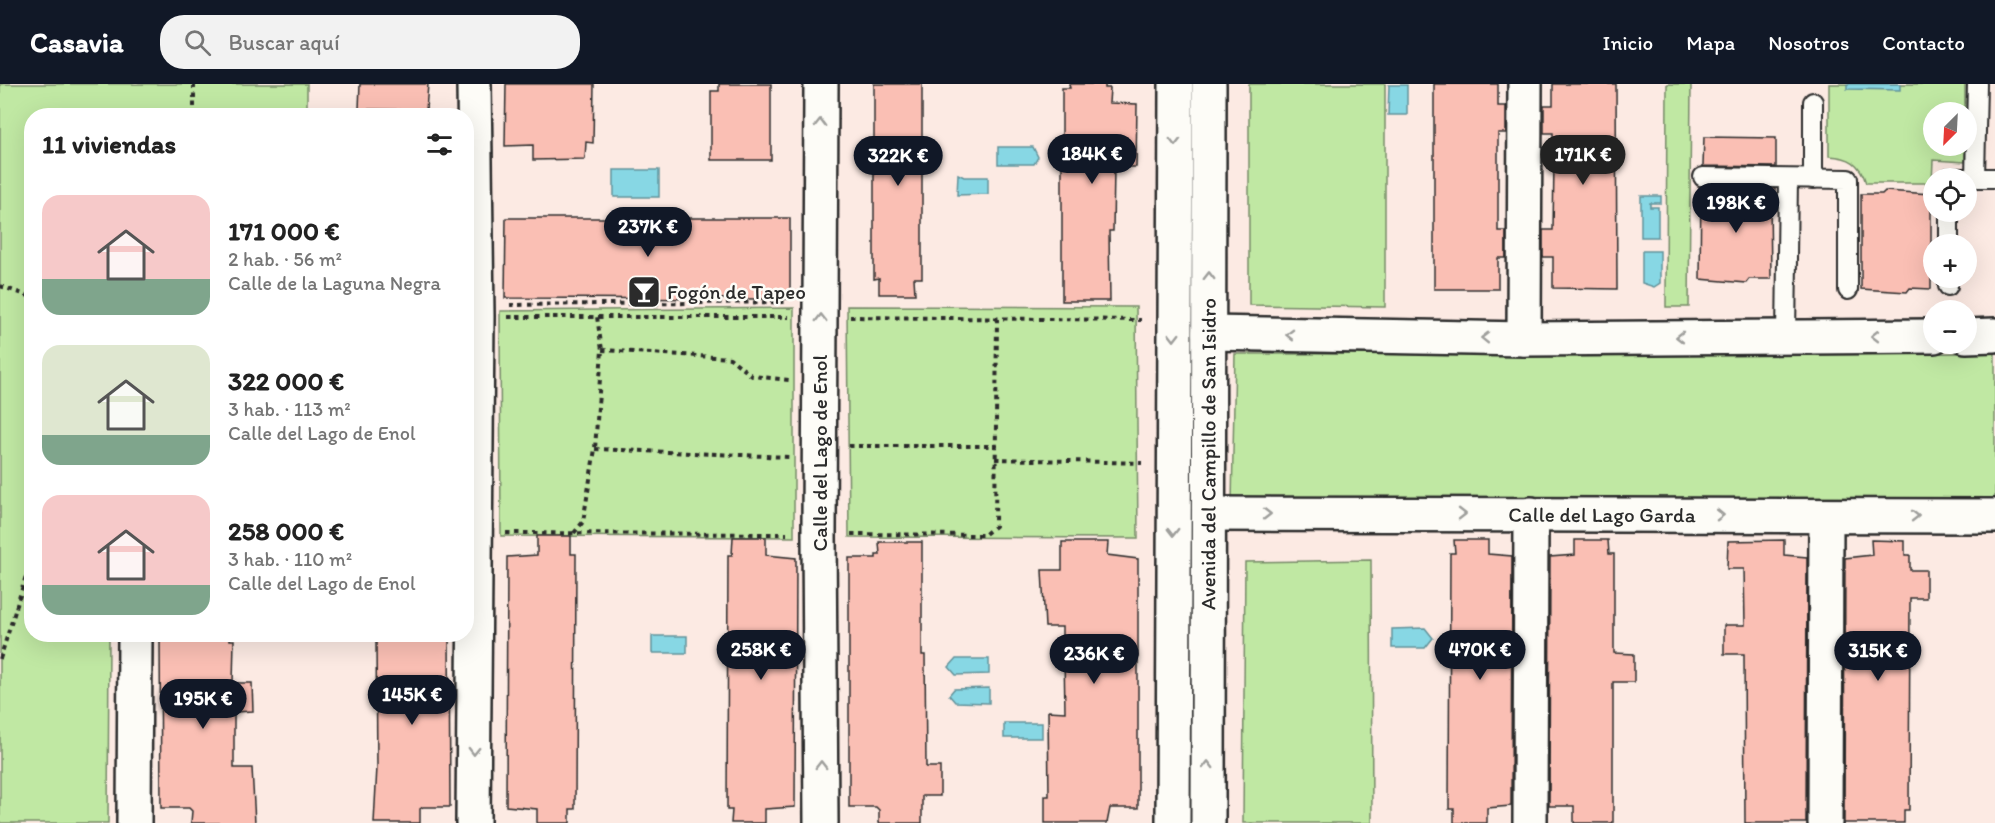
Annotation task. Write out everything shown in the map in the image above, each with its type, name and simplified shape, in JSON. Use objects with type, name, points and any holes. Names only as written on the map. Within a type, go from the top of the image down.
[{"type":"street","points":[[473,823],[477,316],[474,84]]},
{"type":"street","name":"Calle del Lago de Enol","points":[[821,84],[811,317],[821,823]]},
{"type":"street","name":"Avenida del Campillo de San Isidro","points":[[1173,823],[1176,84]]},
{"type":"street","name":"Avenida del Campillo de San Isidro","points":[[1208,823],[1209,84]]},
{"type":"street","points":[[1524,339],[1525,84]]},
{"type":"street","points":[[1209,333],[1524,339],[1923,336]]},
{"type":"street","points":[[1977,336],[1995,335]]},
{"type":"street","name":"Calle del Lago Garda","points":[[1209,514],[1995,516]]},
{"type":"street","points":[[1530,823],[1531,514]]},
{"type":"street","points":[[1825,823],[1826,516]]},
{"type":"street","points":[[134,823],[135,642]]},
{"type":"lane","points":[[1975,168],[1977,84]]},
{"type":"lane","points":[[1813,102],[1813,179]]},
{"type":"lane","points":[[1703,177],[1848,179],[1848,290]]},
{"type":"lane","points":[[1786,337],[1788,178]]},
{"type":"lane","points":[[1977,178],[1995,178]]},
{"type":"path","points":[[194,108],[195,84]]},
{"type":"path","points":[[0,286],[24,294]]},
{"type":"path","points":[[510,304],[801,302],[811,317]]},
{"type":"path","points":[[477,316],[1141,320]]},
{"type":"path","points":[[574,533],[583,522],[595,449],[602,350],[597,317]]},
{"type":"path","points":[[602,350],[730,358],[752,376],[791,380]]},
{"type":"path","points":[[840,446],[995,446]]},
{"type":"path","points":[[595,449],[800,457]]},
{"type":"path","points":[[995,459],[1143,464]]},
{"type":"path","points":[[0,658],[24,582]]},
{"type":"green space","points":[[0,84],[307,84],[307,108],[24,108],[24,642],[109,642],[108,823],[0,823]]},
{"type":"green space","points":[[1249,84],[1385,84],[1385,307],[1249,305]]},
{"type":"green space","points":[[1667,84],[1691,84],[1689,307],[1666,307]]},
{"type":"green space","points":[[1829,84],[1965,84],[1965,102],[1923,102],[1923,156],[1965,156],[1965,162],[1933,160],[1933,168],[1923,168],[1923,183],[1866,183],[1861,170],[1853,162],[1829,156]]},
{"type":"green space","points":[[847,306],[1136,307],[1138,538],[849,537]]},
{"type":"green space","points":[[794,308],[794,537],[501,536],[500,311]]},
{"type":"green space","points":[[1995,353],[1995,507],[1232,503],[1235,354]]},
{"type":"green space","points":[[1371,560],[1372,823],[1243,823],[1245,562]]},
{"type":"water","points":[[1847,84],[1900,84],[1900,90],[1847,89]]},
{"type":"water","points":[[1389,85],[1407,85],[1407,115],[1388,115]]},
{"type":"water","points":[[998,147],[1033,147],[1038,157],[1034,164],[998,164]]},
{"type":"water","points":[[614,170],[659,170],[659,197],[614,197]]},
{"type":"water","points":[[958,174],[964,177],[988,177],[988,194],[957,195]]},
{"type":"water","points":[[1641,196],[1661,196],[1661,203],[1650,203],[1650,207],[1658,207],[1658,237],[1641,237]]},
{"type":"water","points":[[1642,251],[1660,251],[1660,283],[1654,287],[1642,283]]},
{"type":"water","points":[[1425,628],[1433,638],[1425,648],[1392,648],[1392,629]]},
{"type":"water","points":[[652,636],[687,636],[687,653],[652,653]]},
{"type":"water","points":[[956,659],[989,659],[989,674],[956,675],[949,667]]},
{"type":"water","points":[[989,688],[989,703],[955,702],[949,695],[954,689]]},
{"type":"water","points":[[1004,723],[1042,723],[1042,738],[1004,738]]},
{"type":"building","points":[[360,84],[428,84],[426,108],[359,108]]},
{"type":"building","points":[[506,84],[594,84],[593,143],[586,142],[585,159],[533,160],[533,145],[505,146]]},
{"type":"building","points":[[719,84],[771,84],[771,160],[711,160],[711,91],[719,91]]},
{"type":"building","points":[[874,84],[922,84],[922,278],[914,278],[915,294],[879,294],[879,278],[874,279]]},
{"type":"building","points":[[1069,84],[1105,84],[1105,88],[1110,88],[1109,103],[1137,104],[1136,167],[1114,167],[1113,231],[1109,231],[1110,301],[1062,301],[1062,88],[1070,88]]},
{"type":"building","points":[[1434,84],[1498,84],[1498,106],[1506,106],[1506,133],[1498,133],[1498,231],[1506,231],[1506,258],[1498,258],[1498,289],[1434,289]]},
{"type":"building","points":[[1553,84],[1616,84],[1617,289],[1553,288],[1553,257],[1543,257],[1543,230],[1553,230],[1553,133],[1544,133],[1544,105],[1553,105]]},
{"type":"building","points":[[1704,137],[1776,138],[1776,167],[1703,166]]},
{"type":"building","points":[[1701,188],[1775,189],[1775,200],[1770,200],[1771,279],[1749,279],[1746,283],[1700,279]]},
{"type":"building","points":[[1885,191],[1923,193],[1923,222],[1931,222],[1931,234],[1923,234],[1923,288],[1931,289],[1910,288],[1907,292],[1861,289],[1861,194],[1882,194]]},
{"type":"building","points":[[506,218],[790,218],[790,299],[505,298]]},
{"type":"building","points":[[537,536],[571,536],[571,554],[576,554],[575,809],[570,809],[570,823],[537,823],[537,809],[506,806],[507,557],[537,555]]},
{"type":"building","points":[[733,537],[766,537],[766,555],[796,558],[795,807],[765,809],[765,823],[731,823],[732,810],[727,810],[728,555],[732,555]]},
{"type":"building","points":[[1454,540],[1488,540],[1488,554],[1512,556],[1511,806],[1487,808],[1487,823],[1454,823],[1454,809],[1449,809],[1450,553],[1455,553]]},
{"type":"building","points":[[1575,540],[1608,540],[1609,554],[1614,554],[1614,653],[1634,654],[1634,682],[1613,682],[1613,823],[1574,823],[1574,806],[1549,806],[1550,557],[1575,555]]},
{"type":"building","points":[[1784,540],[1784,555],[1807,557],[1806,823],[1745,823],[1744,654],[1724,654],[1724,625],[1745,625],[1744,569],[1727,569],[1728,541]]},
{"type":"building","points":[[1871,540],[1905,541],[1905,555],[1910,555],[1910,570],[1926,570],[1926,598],[1910,598],[1909,810],[1904,810],[1904,823],[1844,823],[1845,558],[1872,555]]},
{"type":"building","points":[[879,542],[922,542],[922,655],[925,655],[926,767],[940,767],[940,796],[922,796],[922,823],[879,823],[879,810],[876,807],[849,807],[849,558],[876,558],[876,555],[880,555]]},
{"type":"building","points":[[1062,542],[1108,542],[1107,555],[1138,559],[1138,808],[1110,808],[1107,823],[1045,823],[1045,796],[1049,796],[1048,711],[1065,712],[1062,627],[1045,627],[1042,570],[1062,570]]},
{"type":"building","points":[[160,642],[234,642],[233,683],[252,683],[253,711],[234,712],[234,768],[252,768],[255,823],[191,823],[192,811],[189,808],[161,808]]},
{"type":"building","points":[[376,642],[449,642],[450,807],[423,807],[420,809],[420,823],[374,823],[377,767]]},
{"type":"place","name":"Fogón de Tapeo","points":[[644,292]]}]
